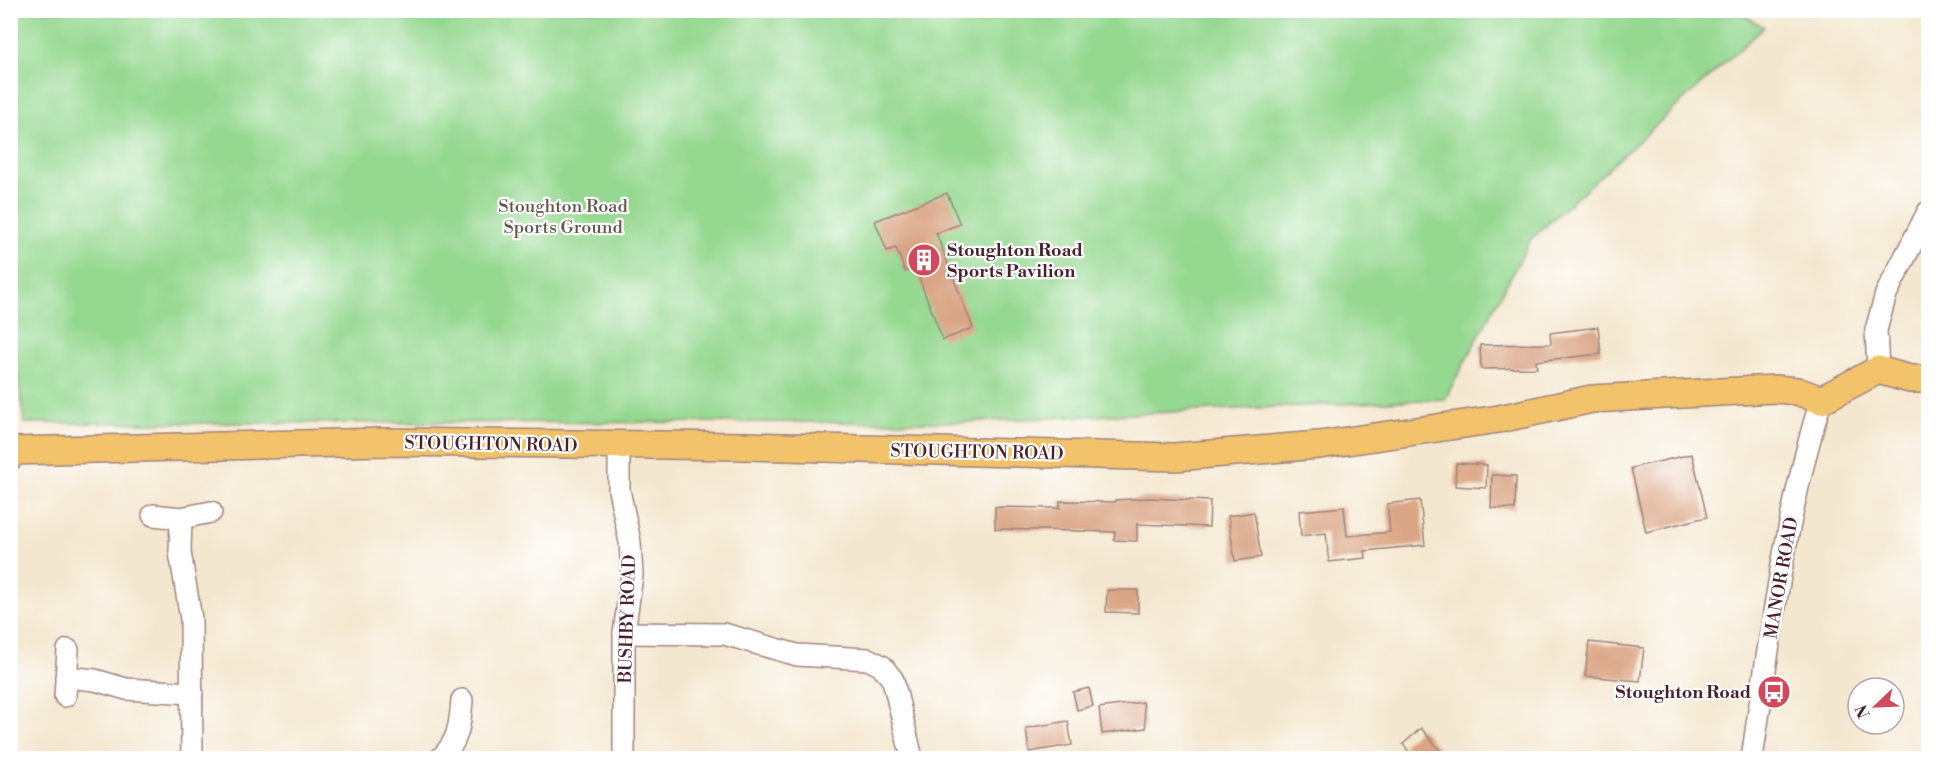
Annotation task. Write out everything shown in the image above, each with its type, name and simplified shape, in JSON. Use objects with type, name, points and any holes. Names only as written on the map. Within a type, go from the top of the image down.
[{"type":"main road","points":[[1821,400],[1878,370],[1910,379],[1929,379]]},
{"type":"main road","name":"STOUGHTON ROAD","points":[[11,449],[384,442],[1175,457],[1319,445],[1500,419],[1592,399],[1775,389],[1797,391],[1821,400]]},
{"type":"main road","points":[[10,456],[11,449]]},
{"type":"street","points":[[1878,370],[1876,330],[1886,294],[1929,212]]},
{"type":"street","name":"MANOR ROAD","points":[[1752,759],[1782,562],[1805,454],[1821,400]]},
{"type":"street","name":"BUSHBY ROAD","points":[[619,446],[620,490],[631,560],[624,633],[624,759]]},
{"type":"street","points":[[153,515],[181,518],[211,512]]},
{"type":"street","points":[[181,518],[180,552],[191,618],[192,759]]},
{"type":"street","points":[[624,633],[724,634],[797,655],[868,659],[882,666],[893,680],[912,759]]},
{"type":"street","points":[[68,650],[65,687],[95,680],[134,690],[192,693]]},
{"type":"street","points":[[441,759],[453,747],[460,731],[462,700]]},
{"type":"green space","name":"Stoughton Road Sports Ground","points":[[1735,10],[1764,27],[1531,239],[1445,399],[964,422],[24,423],[10,311],[10,11]]},
{"type":"building","name":"Stoughton Road Sports Pavilion","points":[[947,193],[960,224],[936,233],[973,328],[943,340],[915,268],[905,272],[896,248],[887,251],[875,221]]},
{"type":"building","points":[[1598,327],[1601,354],[1536,361],[1537,368],[1481,369],[1480,345],[1551,344],[1550,333]]},
{"type":"building","points":[[1692,454],[1707,517],[1646,532],[1631,468]]},
{"type":"building","points":[[1456,463],[1487,465],[1486,488],[1455,486]]},
{"type":"building","points":[[1492,475],[1516,476],[1515,509],[1491,508]]},
{"type":"building","points":[[1149,498],[1210,501],[1209,527],[1137,524],[1137,541],[1114,540],[1115,532],[995,529],[995,507],[1060,508],[1060,501],[1115,502],[1115,500]]},
{"type":"building","points":[[1420,500],[1425,545],[1365,551],[1366,558],[1329,562],[1326,533],[1301,536],[1299,511],[1344,507],[1347,536],[1390,532],[1387,504]]},
{"type":"building","points":[[1254,512],[1261,557],[1235,561],[1228,516]]},
{"type":"building","points":[[1107,590],[1138,590],[1138,613],[1106,612]]},
{"type":"building","points":[[1589,642],[1644,648],[1640,681],[1585,676]]},
{"type":"building","points":[[1089,688],[1093,706],[1077,710],[1073,692]]},
{"type":"building","points":[[1143,702],[1146,728],[1102,734],[1099,708]]},
{"type":"building","points":[[1068,721],[1072,745],[1029,752],[1026,728]]},
{"type":"building","points":[[1421,728],[1447,759],[1415,759],[1403,744]]},
{"type":"place","name":"Stoughton Road Sports Pavilion","points":[[924,260]]},
{"type":"place","name":"Stoughton Road","points":[[1774,692]]}]
